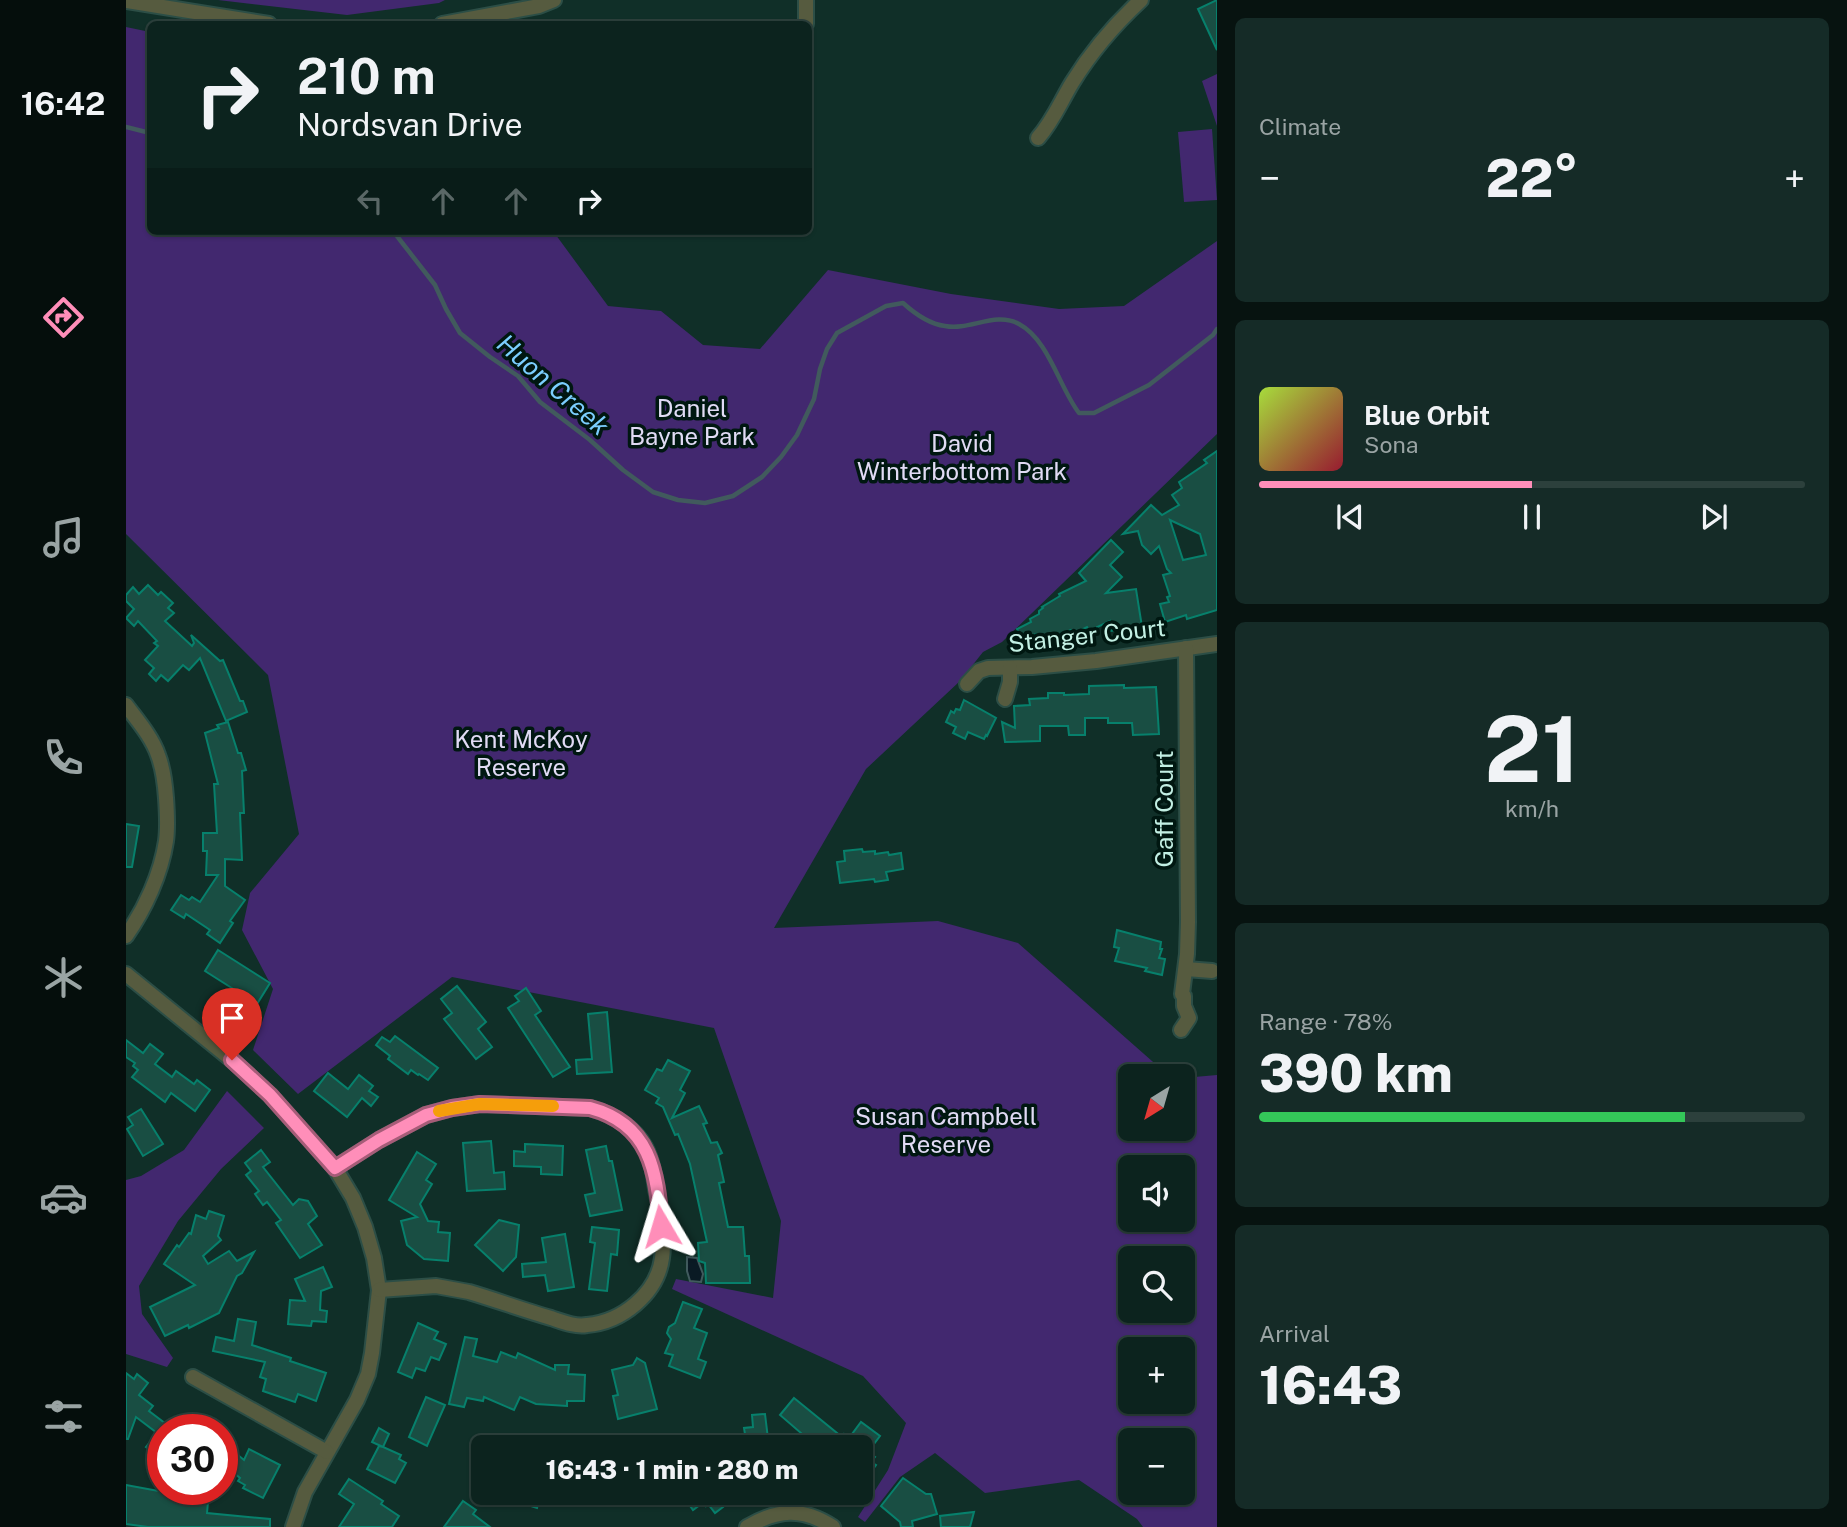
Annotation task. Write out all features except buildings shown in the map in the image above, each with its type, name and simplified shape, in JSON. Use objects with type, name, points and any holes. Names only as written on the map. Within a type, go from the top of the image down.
[{"type":"street","points":[[458,21],[539,6],[554,0]]},
{"type":"street","points":[[806,0],[806,21]]},
{"type":"street","points":[[1038,138],[1054,118],[1071,86],[1105,36],[1141,0]]},
{"type":"street","points":[[126,1],[250,21]]},
{"type":"street","name":"Stanger Court","points":[[967,684],[984,669],[1097,661],[1217,644]]},
{"type":"street","name":"Gaff Court","points":[[1181,1030],[1189,1018],[1182,994],[1186,969],[1188,873],[1186,648]]},
{"type":"street","points":[[1005,699],[1010,682],[1010,668]]},
{"type":"street","points":[[126,705],[145,730],[158,754],[165,782],[167,816],[166,842],[157,874],[145,904],[126,936]]},
{"type":"street","points":[[1186,969],[1212,971]]},
{"type":"street","points":[[126,974],[232,1060],[270,1095],[335,1168],[353,1198],[365,1227],[379,1290],[368,1374],[357,1400],[306,1492],[293,1527]]},
{"type":"street","points":[[335,1168],[426,1115],[480,1104],[590,1108],[607,1112],[634,1132],[650,1159],[659,1203],[662,1258],[650,1287],[638,1302],[622,1315],[598,1323],[576,1325],[452,1288],[436,1286],[379,1290]]},
{"type":"street","points":[[193,1377],[327,1452]]},
{"type":"street","points":[[747,1527],[762,1518],[802,1513],[818,1517],[833,1527]]},
{"type":"green space","points":[[218,0],[445,0],[347,15]]},
{"type":"green space","points":[[126,27],[147,31],[147,132],[126,127]]},
{"type":"green space","points":[[1217,74],[1217,126],[1202,81]]},
{"type":"green space","points":[[126,128],[147,133],[147,235],[393,235],[414,259],[397,235],[556,235],[608,306],[661,311],[703,345],[760,349],[828,270],[951,294],[1059,309],[1124,306],[1217,241],[1217,434],[1002,642],[983,652],[960,681],[866,769],[774,928],[938,921],[1018,943],[1155,1064],[1118,1064],[1118,1141],[1195,1141],[1195,1077],[1217,1075],[1217,1527],[1143,1527],[1137,1519],[1079,1480],[985,1493],[935,1453],[900,1477],[865,1522],[858,1517],[866,1505],[873,1505],[873,1494],[888,1470],[906,1423],[863,1376],[672,1289],[676,1279],[773,1298],[781,1221],[714,1028],[452,977],[298,1094],[253,1050],[273,989],[242,930],[250,893],[299,834],[268,675],[126,534]]},
{"type":"green space","points":[[1212,129],[1217,200],[1184,202],[1178,132]]},
{"type":"green space","points":[[227,1091],[264,1128],[221,1169],[178,1221],[139,1286],[142,1314],[173,1358],[167,1367],[126,1354],[126,1180],[141,1176],[184,1150]]},
{"type":"water","points":[[687,1257],[697,1258],[703,1274],[701,1282],[690,1281]]},
{"type":"waterway","name":"Huon Creek","points":[[126,127],[147,132]]},
{"type":"waterway","name":"Huon Creek","points":[[396,235],[435,285],[460,333],[518,376],[540,402],[590,440],[623,470],[653,492],[678,500],[705,503],[733,496],[762,477],[797,435],[814,399],[827,349],[837,333],[886,306],[903,303],[922,318],[945,326],[964,326],[992,320],[1019,324],[1029,331],[1046,352],[1079,413],[1094,413],[1149,385],[1217,329]]},
{"type":"slow traffic","points":[[439,1111],[480,1104],[553,1106]]},
{"type":"route","points":[[232,1060],[270,1095],[335,1168],[426,1115],[452,1108],[480,1104],[590,1108],[607,1112],[634,1132],[644,1146],[650,1159],[661,1226]]},
{"type":"park label","name":"Daniel Bayne Park","points":[[692,423]]},
{"type":"park label","name":"David Winterbottom Park","points":[[962,458]]},
{"type":"park label","name":"Kent McKoy Reserve","points":[[521,754]]},
{"type":"park label","name":"Susan Campbell Reserve","points":[[946,1131]]}]
